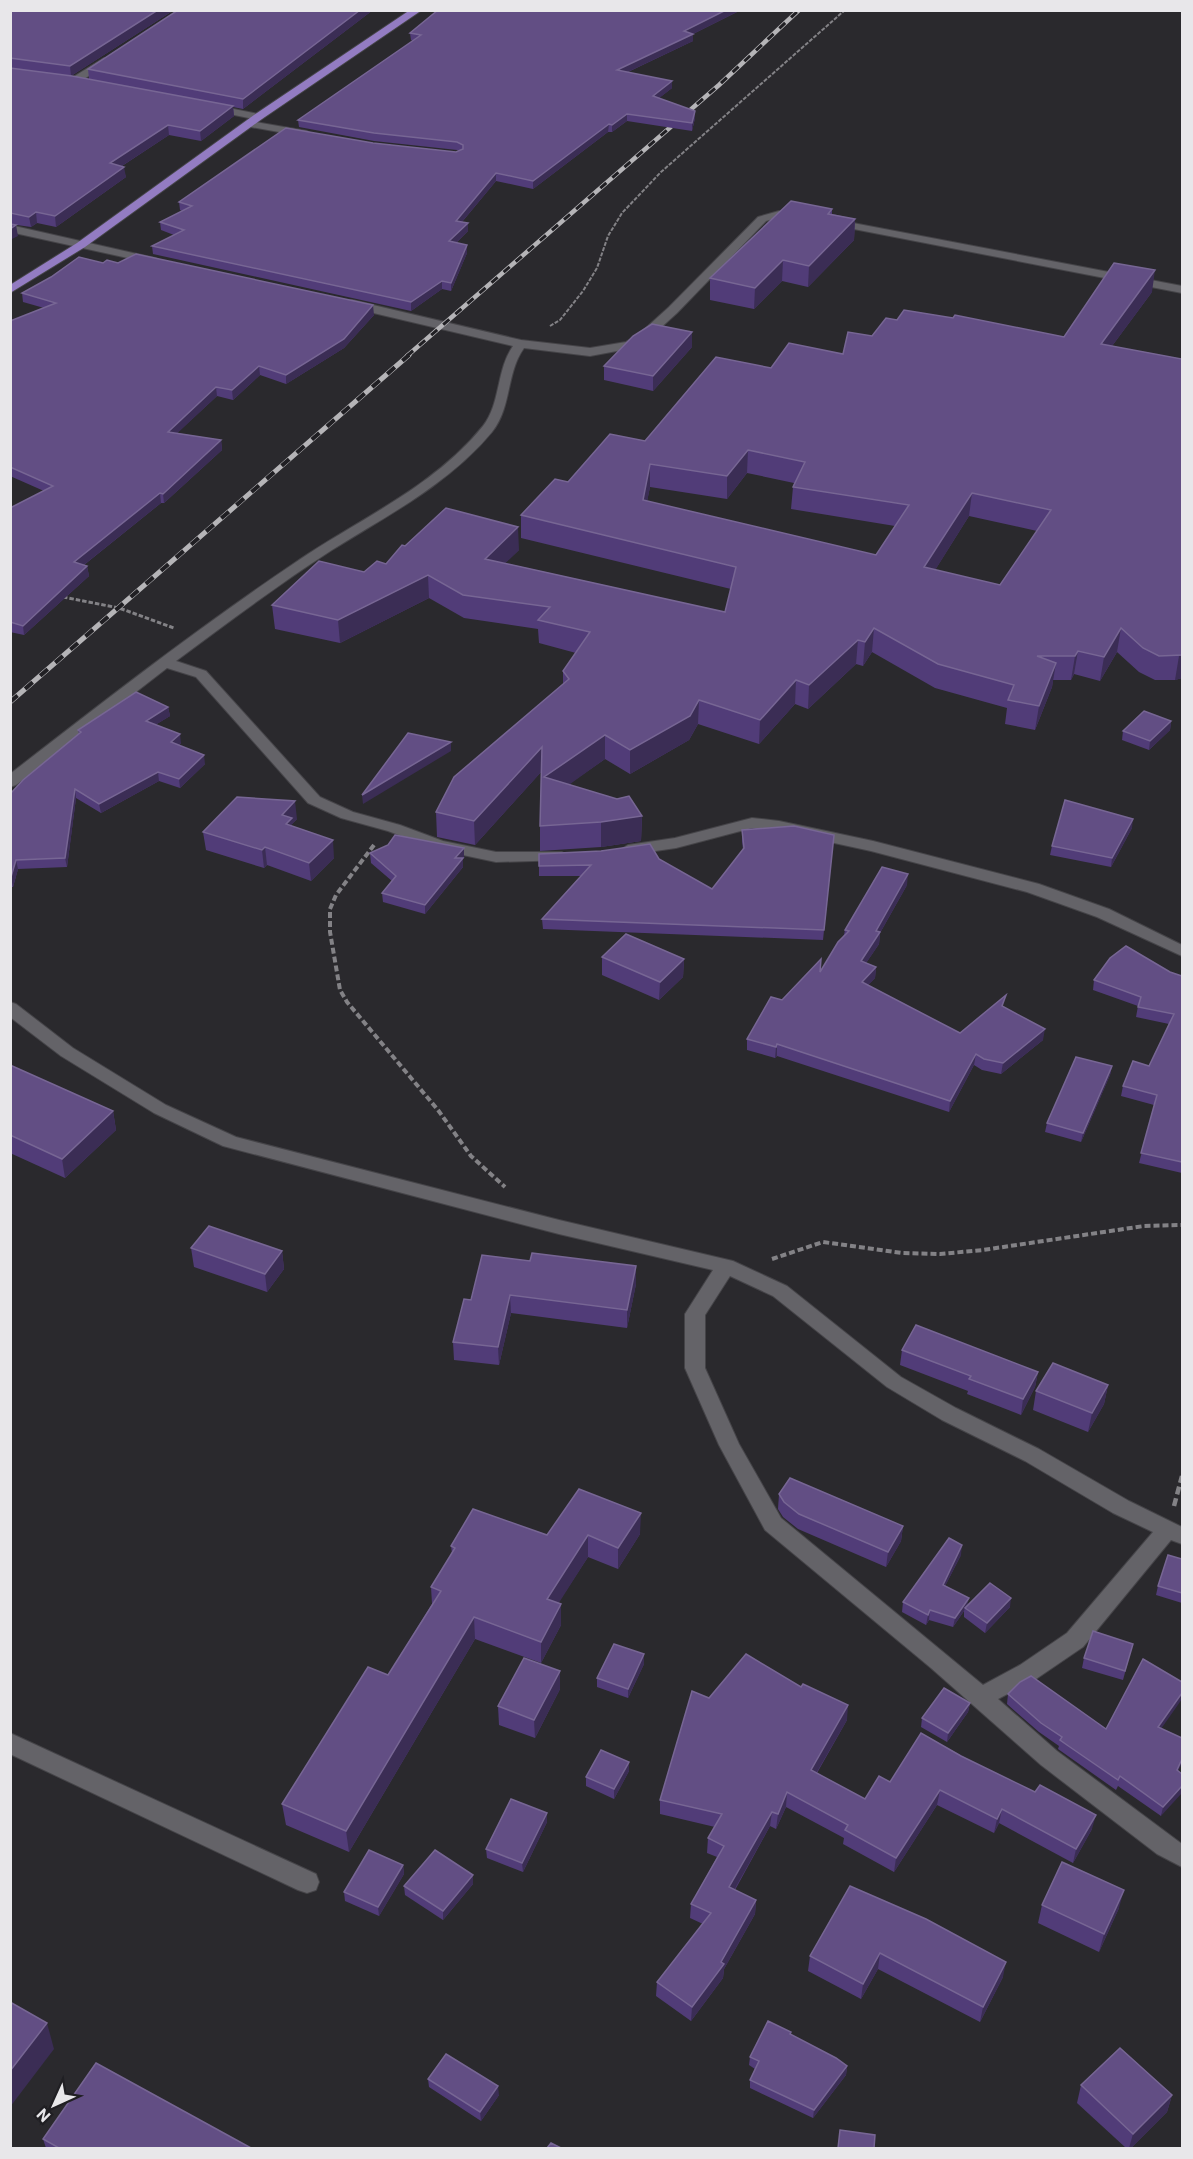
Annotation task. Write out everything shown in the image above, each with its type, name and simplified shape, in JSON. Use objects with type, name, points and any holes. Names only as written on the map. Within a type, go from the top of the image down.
[{"type":"main road","points":[[10,290],[81,245],[253,120],[417,10]]},
{"type":"street","points":[[85,84],[69,81],[113,57]]},
{"type":"street","points":[[200,106],[318,136]]},
{"type":"street","points":[[338,301],[520,344],[590,352],[622,347],[641,339],[673,310],[762,219],[779,214],[890,232],[1182,290]]},
{"type":"street","points":[[10,228],[172,264]]},
{"type":"street","points":[[10,783],[166,663],[303,563],[404,501],[454,466],[490,426],[504,386],[509,362],[520,344]]},
{"type":"street","points":[[166,663],[201,674],[314,800],[347,815],[394,828],[439,845],[496,856],[552,858],[581,856]]},
{"type":"street","points":[[612,853],[676,843],[752,823],[779,826],[873,846],[1033,888],[1103,913],[1182,951]]},
{"type":"street","points":[[10,1008],[67,1052],[160,1109],[230,1142],[548,1224],[726,1266],[780,1291],[894,1382],[949,1414],[1032,1455],[1121,1508],[1175,1533],[1075,1640],[1028,1672],[980,1698]]},
{"type":"street","points":[[726,1266],[695,1314],[695,1368],[729,1445],[773,1524],[1049,1758],[1165,1846],[1182,1856]]},
{"type":"street","points":[[10,1743],[307,1882]]},
{"type":"path","points":[[520,344],[560,320],[583,291],[597,268],[608,236],[622,213],[661,172],[845,10]]},
{"type":"path","points":[[63,597],[118,608],[200,638]]},
{"type":"path","points":[[394,828],[370,848],[336,895],[330,909],[330,932],[340,990],[347,1002],[438,1110],[471,1156],[508,1189]]},
{"type":"path","points":[[726,1266],[779,1258],[823,1242],[902,1252],[940,1254],[983,1250],[1144,1226],[1182,1225]]},
{"type":"building","points":[[10,10],[158,10],[70,66],[10,58]]},
{"type":"building","points":[[178,10],[360,10],[243,99],[88,69]]},
{"type":"building","points":[[438,10],[726,10],[684,31],[693,34],[617,70],[672,81],[653,96],[695,111],[692,123],[627,114],[612,125],[609,124],[533,181],[496,173],[456,221],[468,223],[449,241],[467,245],[451,283],[442,281],[411,302],[152,246],[184,230],[160,222],[192,206],[179,202],[286,128],[373,143],[456,152],[463,149],[463,145],[457,142],[374,133],[298,120],[421,35],[410,33]]},
{"type":"building","points":[[10,68],[72,76],[233,106],[200,131],[168,125],[110,163],[124,167],[55,216],[36,212],[29,217],[10,213]]},
{"type":"building","points":[[791,201],[832,209],[828,214],[855,219],[809,266],[783,260],[755,288],[710,278]]},
{"type":"building","points":[[136,254],[373,305],[344,339],[286,375],[259,366],[232,390],[216,387],[168,432],[221,440],[163,494],[160,493],[74,562],[87,566],[23,626],[10,622],[10,508],[53,486],[10,467],[10,321],[56,303],[22,293],[51,277],[79,257],[103,263],[107,260],[118,263]]},
{"type":"building","points":[[1114,263],[1155,270],[1101,344],[1182,359],[1182,655],[1159,656],[1143,648],[1121,628],[1104,657],[1078,651],[1075,656],[1037,656],[1056,663],[1039,706],[1008,700],[1014,685],[938,664],[874,628],[865,642],[858,640],[809,685],[796,680],[760,720],[699,700],[690,716],[630,750],[605,735],[544,777],[617,799],[629,796],[642,816],[601,822],[540,826],[542,747],[474,821],[436,812],[454,777],[569,679],[563,671],[590,632],[538,620],[550,607],[463,595],[428,575],[338,620],[272,605],[319,561],[364,572],[377,561],[386,564],[402,545],[405,546],[446,508],[518,527],[485,559],[725,612],[736,567],[521,515],[555,479],[568,482],[610,434],[645,441],[716,357],[771,368],[789,343],[843,354],[848,332],[872,336],[886,318],[897,320],[904,310],[953,318],[955,315],[1064,337]],"holes":[[[748,450],[805,462],[793,487],[909,505],[876,555],[643,500],[650,464],[727,476]],[[972,493],[1051,510],[1000,585],[924,567]]]},
{"type":"building","points":[[652,324],[692,332],[653,376],[604,366],[633,336]]},
{"type":"building","points":[[136,692],[168,707],[146,721],[180,734],[171,742],[204,755],[179,779],[158,772],[99,804],[75,789],[65,858],[16,860],[10,877],[10,794],[23,780],[81,732],[78,730]]},
{"type":"building","points":[[1144,711],[1171,721],[1150,741],[1123,731]]},
{"type":"building","points":[[408,733],[451,742],[362,795]]},
{"type":"building","points":[[237,797],[295,801],[282,815],[292,818],[286,824],[333,840],[309,863],[265,847],[262,850],[203,832]]},
{"type":"building","points":[[1065,800],[1133,819],[1112,858],[1052,846]]},
{"type":"building","points":[[794,826],[834,835],[824,930],[542,919],[591,865],[539,866],[539,854],[601,851],[650,844],[659,859],[712,889],[744,848],[742,830]]},
{"type":"building","points":[[395,835],[464,848],[455,858],[463,858],[425,905],[382,893],[396,876],[370,853],[388,845]]},
{"type":"building","points":[[882,867],[908,874],[876,931],[880,932],[861,961],[876,967],[862,982],[960,1033],[1006,995],[1002,1006],[1045,1029],[1003,1063],[984,1059],[976,1054],[950,1101],[777,1044],[776,1047],[747,1039],[771,997],[782,1000],[821,959],[820,972],[838,942],[849,931],[845,930]]},
{"type":"building","points":[[626,934],[684,959],[660,982],[602,957]]},
{"type":"building","points":[[1126,946],[1170,972],[1182,976],[1182,1162],[1141,1153],[1157,1095],[1123,1086],[1133,1061],[1149,1066],[1174,1014],[1138,1007],[1141,997],[1094,980],[1110,958]]},
{"type":"building","points":[[1076,1057],[1112,1066],[1083,1133],[1047,1123]]},
{"type":"building","points":[[10,1065],[113,1111],[62,1159],[10,1135]]},
{"type":"building","points":[[209,1226],[282,1251],[265,1274],[191,1248]]},
{"type":"building","points":[[532,1253],[636,1266],[627,1310],[510,1295],[498,1347],[453,1342],[464,1299],[471,1300],[482,1255],[530,1261]]},
{"type":"building","points":[[916,1325],[1038,1372],[1023,1399],[969,1379],[971,1376],[902,1350]]},
{"type":"building","points":[[1053,1363],[1108,1385],[1092,1413],[1036,1391]]},
{"type":"building","points":[[790,1478],[903,1526],[888,1552],[799,1514],[784,1502],[779,1494]]},
{"type":"building","points":[[579,1489],[641,1513],[618,1548],[588,1535],[547,1599],[561,1604],[541,1642],[474,1617],[346,1831],[282,1804],[368,1667],[388,1675],[441,1591],[431,1587],[455,1548],[451,1546],[473,1509],[547,1535]]},
{"type":"building","points":[[949,1538],[962,1545],[943,1585],[969,1598],[955,1618],[930,1610],[928,1615],[903,1602]]},
{"type":"building","points":[[1168,1555],[1182,1559],[1182,1593],[1158,1586]]},
{"type":"building","points":[[990,1583],[1011,1598],[987,1623],[965,1608]]},
{"type":"building","points":[[1093,1631],[1133,1644],[1125,1671],[1084,1658]]},
{"type":"building","points":[[614,1644],[644,1654],[628,1689],[597,1678]]},
{"type":"building","points":[[746,1654],[801,1687],[803,1684],[848,1705],[811,1770],[865,1799],[879,1776],[890,1782],[921,1733],[961,1756],[1035,1792],[1040,1785],[1096,1815],[1076,1849],[1002,1809],[997,1819],[940,1790],[896,1858],[845,1830],[848,1825],[787,1792],[778,1814],[772,1812],[729,1887],[756,1900],[721,1962],[724,1964],[692,2007],[657,1982],[711,1913],[691,1904],[724,1846],[708,1838],[722,1814],[660,1800],[692,1691],[709,1698]]},
{"type":"building","points":[[524,1658],[560,1671],[534,1720],[498,1706]]},
{"type":"building","points":[[1143,1659],[1182,1682],[1182,1693],[1158,1727],[1182,1738],[1182,1759],[1177,1770],[1182,1774],[1182,1786],[1163,1807],[1120,1776],[1118,1780],[1060,1740],[1062,1737],[1041,1723],[1008,1694],[1020,1682],[1031,1676],[1106,1729]]},
{"type":"building","points":[[944,1688],[970,1703],[948,1733],[922,1718]]},
{"type":"building","points":[[601,1750],[629,1762],[614,1789],[586,1777]]},
{"type":"building","points":[[511,1799],[547,1813],[522,1863],[486,1849]]},
{"type":"building","points":[[369,1850],[403,1865],[378,1907],[344,1892]]},
{"type":"building","points":[[435,1850],[473,1875],[443,1911],[404,1886]]},
{"type":"building","points":[[1062,1862],[1124,1890],[1104,1934],[1042,1905]]},
{"type":"building","points":[[850,1886],[926,1919],[1006,1962],[983,2007],[880,1953],[863,1984],[810,1956]]},
{"type":"building","points":[[10,2002],[47,2023],[10,2071]]},
{"type":"building","points":[[768,2021],[791,2032],[790,2034],[847,2066],[814,2110],[750,2080],[759,2061],[750,2057]]},
{"type":"building","points":[[1120,2048],[1172,2095],[1133,2134],[1081,2085]]},
{"type":"building","points":[[446,2054],[498,2086],[480,2112],[428,2079]]},
{"type":"building","points":[[96,2063],[251,2148],[59,2148],[43,2139]]},
{"type":"building","points":[[840,2130],[875,2135],[874,2148],[838,2148]]},
{"type":"building","points":[[551,2143],[561,2148],[547,2148]]},
{"type":"railway","points":[[407,356],[719,85],[799,10]]},
{"type":"railway","points":[[10,702],[409,355]]}]
